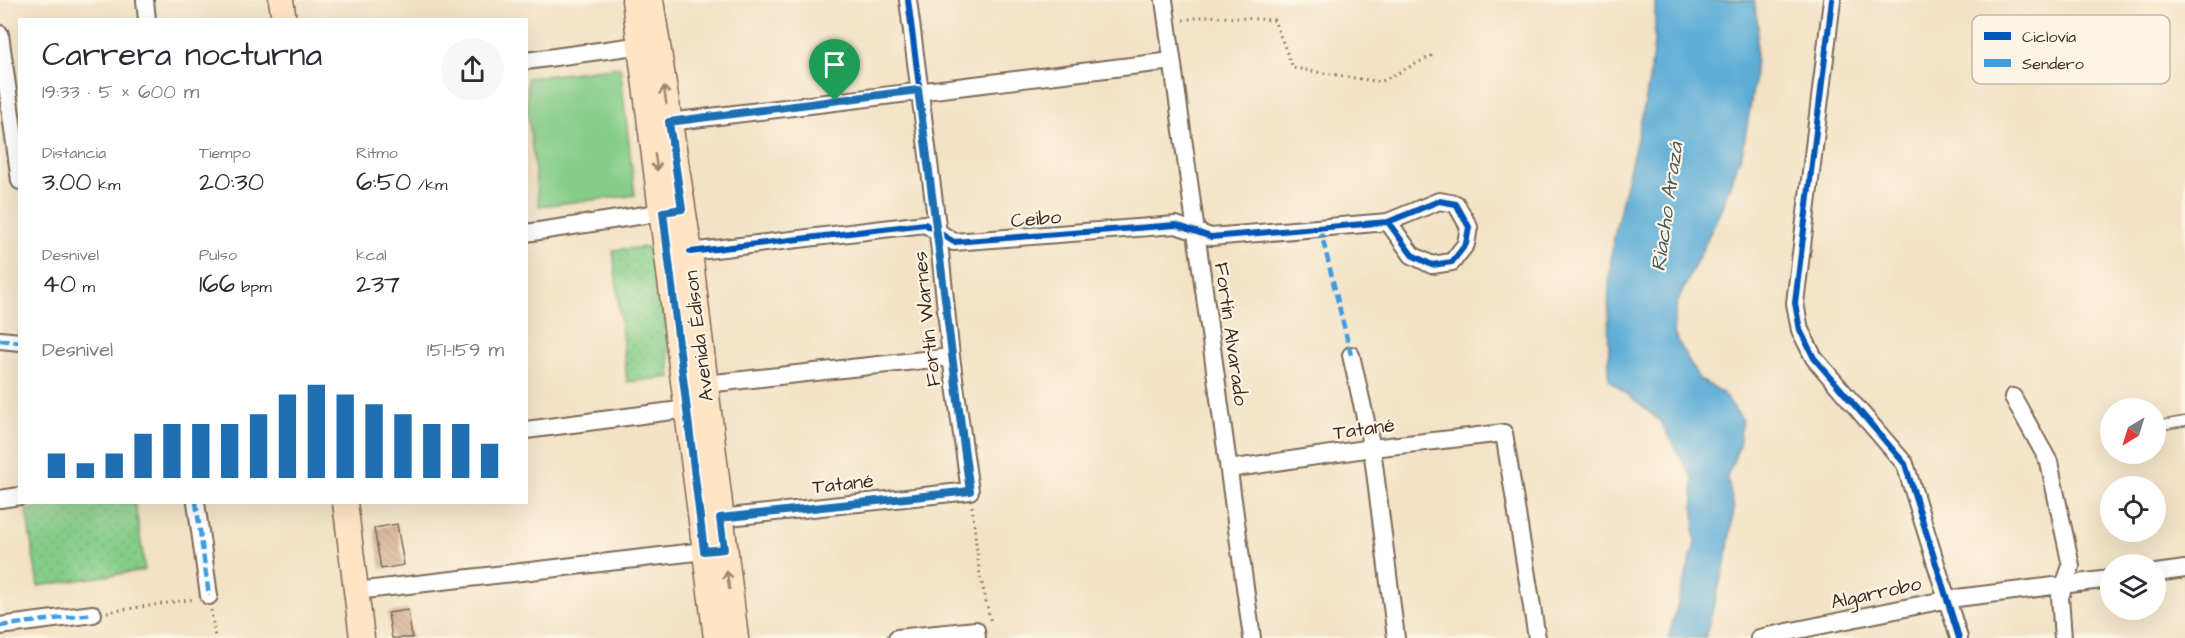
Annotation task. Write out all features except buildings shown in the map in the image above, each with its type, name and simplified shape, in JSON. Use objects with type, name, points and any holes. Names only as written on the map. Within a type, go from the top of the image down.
[{"type":"main road","points":[[281,0],[284,18]]},
{"type":"main road","name":"Avenida Édison","points":[[634,0],[669,122],[673,211],[690,252],[700,400],[714,550],[716,638]]},
{"type":"main road","name":"Avenida Édison","points":[[651,0],[648,44],[700,400],[720,518],[714,550],[735,638]]},
{"type":"main road","points":[[345,504],[362,638]]},
{"type":"street","points":[[145,0],[147,18]]},
{"type":"street","name":"Fortín Warnes","points":[[908,0],[938,233],[951,357],[970,491]]},
{"type":"street","name":"Fortín Alvarado","points":[[1164,0],[1194,232],[1252,638]]},
{"type":"street","points":[[1832,0],[1795,303],[1800,330],[1814,358],[1905,464],[1949,599],[1959,638]]},
{"type":"street","points":[[0,34],[18,165]]},
{"type":"street","points":[[528,61],[648,44]]},
{"type":"street","points":[[669,122],[1172,61]]},
{"type":"street","name":"Ceibo","points":[[690,252],[925,224],[954,242],[1176,225],[1211,237],[1388,222],[1439,201],[1456,204],[1469,227],[1466,244],[1452,262],[1432,265],[1412,255],[1388,222]]},
{"type":"street","points":[[528,233],[673,211]]},
{"type":"street","points":[[0,340],[18,342]]},
{"type":"street","points":[[1351,355],[1372,448],[1396,638]]},
{"type":"street","points":[[528,430],[951,357]]},
{"type":"street","points":[[2013,397],[2049,462],[2071,566],[2060,597],[2063,638]]},
{"type":"street","name":"Tatané","points":[[1229,469],[1372,448],[1504,433],[1537,638]]},
{"type":"street","name":"Tatané","points":[[720,518],[970,491]]},
{"type":"street","points":[[0,499],[18,496]]},
{"type":"street","points":[[196,504],[209,596]]},
{"type":"street","points":[[356,591],[714,550]]},
{"type":"street","points":[[2166,572],[2185,569]]},
{"type":"street","name":"Algarrobo","points":[[1759,638],[1949,599],[2100,580]]},
{"type":"street","points":[[0,626],[93,614]]},
{"type":"street","points":[[897,638],[976,634]]},
{"type":"lane","points":[[2166,424],[2185,421]]},
{"type":"path","points":[[1166,23],[1206,16],[1274,20],[1293,68],[1380,82],[1435,54]]},
{"type":"path","points":[[970,491],[979,570],[991,623],[976,634]]},
{"type":"path","points":[[93,614],[209,596],[215,638]]},
{"type":"green space","points":[[620,67],[635,195],[539,206],[528,113],[528,78]]},
{"type":"green space","points":[[657,246],[671,377],[627,382],[613,250]]},
{"type":"green space","points":[[57,504],[135,504],[145,570],[38,586],[26,509]]},
{"type":"water","name":"Riacho Arazá","points":[[1655,0],[1754,0],[1758,25],[1754,83],[1743,150],[1719,214],[1677,303],[1673,332],[1699,379],[1724,394],[1742,419],[1739,446],[1727,477],[1734,509],[1726,560],[1705,638],[1668,638],[1695,544],[1693,479],[1660,421],[1609,380],[1611,254],[1647,91],[1655,31]]},
{"type":"marked path","points":[[1320,228],[1351,355]]},
{"type":"marked path","points":[[0,340],[18,342]]},
{"type":"marked path","points":[[196,504],[209,596]]},
{"type":"marked path","points":[[0,626],[93,614]]},
{"type":"cycle path","points":[[720,518],[970,491],[951,357],[938,233],[908,0]]},
{"type":"cycle path","points":[[1832,0],[1795,303],[1800,330],[1814,358],[1905,464],[1959,638]]},
{"type":"cycle path","points":[[690,252],[925,224],[954,242],[1176,225],[1211,237],[1388,222],[1439,201],[1456,204],[1469,227],[1466,244],[1452,262],[1432,265],[1412,255],[1388,222]]},
{"type":"route","points":[[918,90],[970,491],[720,518],[724,549],[704,551],[663,212],[682,209],[669,122],[835,101],[918,90]]}]
